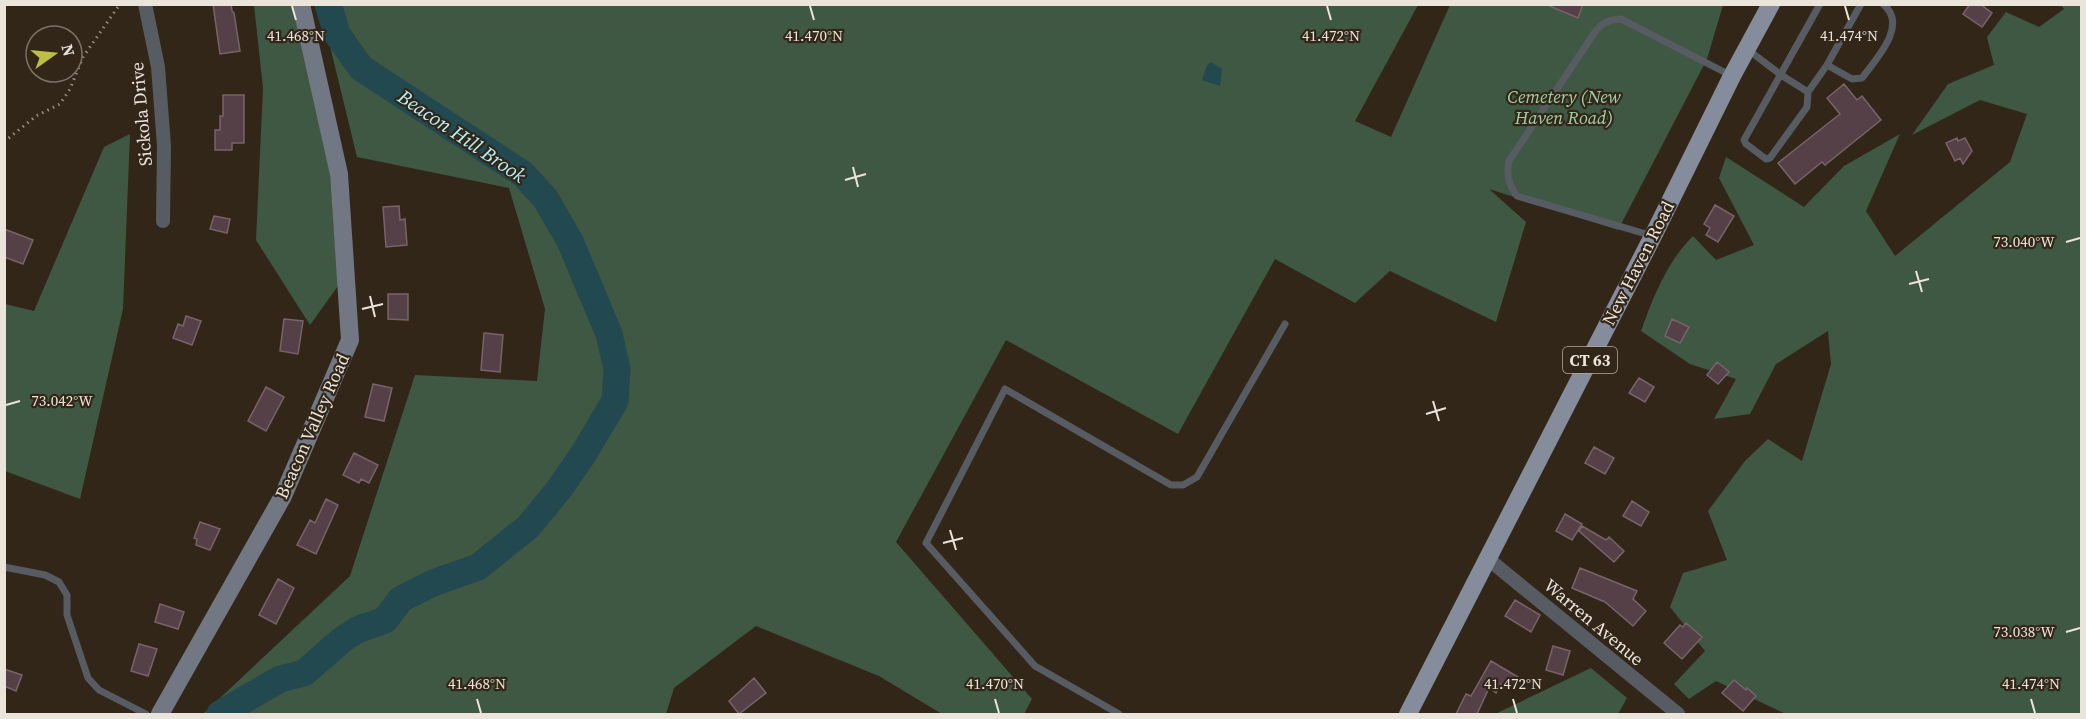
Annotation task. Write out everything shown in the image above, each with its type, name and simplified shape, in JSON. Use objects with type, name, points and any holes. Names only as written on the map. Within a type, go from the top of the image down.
[{"type":"main road","name":"New Haven Road","points":[[1408,714],[1653,236],[1732,76],[1771,4]]},
{"type":"street","name":"Sickola Drive","points":[[145,4],[158,67],[165,146],[162,220]]},
{"type":"street","name":"Beacon Valley Road","points":[[160,714],[283,496],[350,340],[339,174],[301,4]]},
{"type":"street","name":"Warren Avenue","points":[[1487,558],[1678,714]]},
{"type":"lane","points":[[1820,4],[1744,140],[1766,159],[1770,159],[1807,107],[1809,92],[1861,4]]},
{"type":"lane","points":[[1827,65],[1852,79],[1862,78],[1887,46],[1893,21],[1890,11],[1883,4]]},
{"type":"lane","points":[[1653,236],[1517,196],[1508,177],[1509,161],[1595,32],[1601,24],[1608,20],[1621,20],[1732,76]]},
{"type":"lane","points":[[1747,49],[1780,75],[1809,92]]},
{"type":"lane","points":[[1119,714],[1035,666],[926,543],[1005,389],[1171,485],[1184,485],[1197,477],[1285,324]]},
{"type":"lane","points":[[4,567],[45,575],[59,582],[67,595],[67,615],[88,678],[99,690],[146,714]]},
{"type":"path","points":[[4,142],[36,116],[60,104],[70,89],[83,57],[120,4]]},
{"type":"green space","points":[[254,5],[292,5],[329,160],[338,286],[310,325],[256,240],[263,88]]},
{"type":"green space","name":"Cemetery (New Haven Road)","points":[[320,5],[1418,5],[1355,121],[1391,137],[1450,5],[1723,5],[1707,59],[1618,230],[1489,189],[1526,222],[1496,322],[1390,271],[1355,303],[1275,259],[1178,434],[1006,340],[896,542],[1032,699],[1024,714],[942,714],[879,676],[756,626],[674,688],[666,714],[203,714],[350,576],[415,375],[537,381],[545,309],[509,188],[357,157]]},
{"type":"green space","points":[[2061,5],[2081,5],[2081,714],[1786,714],[1716,681],[1689,699],[1674,684],[1705,651],[1670,607],[1683,573],[1727,560],[1708,511],[1745,461],[1768,439],[1802,461],[1831,364],[1828,331],[1776,364],[1750,414],[1714,419],[1736,379],[1690,364],[1641,331],[1668,269],[1693,236],[1716,260],[1754,245],[1719,178],[1726,157],[1804,207],[1844,166],[1900,134],[1866,211],[1895,256],[2010,162],[2027,114],[1980,100],[1912,135],[1948,84],[1994,65],[1987,37],[2006,12],[2039,27],[2064,9]]},
{"type":"green space","points":[[130,134],[123,309],[80,499],[5,471],[5,304],[34,311],[104,147]]},
{"type":"green space","points":[[1591,668],[1627,698],[1618,714],[1495,714]]},
{"type":"water","points":[[1211,62],[1222,69],[1220,86],[1202,80],[1207,65]]},
{"type":"building","points":[[213,4],[231,4],[240,51],[220,54]]},
{"type":"building","points":[[1545,4],[1583,4],[1578,18]]},
{"type":"building","points":[[1970,4],[1980,4],[1992,13],[1982,27],[1963,14]]},
{"type":"building","points":[[1844,84],[1857,100],[1862,96],[1881,120],[1825,165],[1822,162],[1795,184],[1778,163],[1840,114],[1827,98]]},
{"type":"building","points":[[223,95],[244,95],[244,143],[232,143],[232,150],[215,150],[215,130],[220,130],[220,116],[223,116]]},
{"type":"building","points":[[1957,138],[1958,141],[1965,138],[1972,151],[1963,164],[1960,158],[1955,161],[1946,143]]},
{"type":"building","points":[[1715,205],[1734,216],[1718,242],[1706,235],[1710,228],[1704,224]]},
{"type":"building","points":[[399,206],[400,220],[405,219],[407,245],[386,247],[383,207]]},
{"type":"building","points":[[214,216],[230,219],[227,233],[210,229]]},
{"type":"building","points":[[4,229],[33,240],[23,264],[4,257]]},
{"type":"building","points":[[388,294],[408,294],[408,320],[388,319]]},
{"type":"building","points":[[186,316],[201,321],[192,345],[173,338],[178,324],[183,326]]},
{"type":"building","points":[[284,319],[303,321],[298,354],[280,351]]},
{"type":"building","points":[[1672,319],[1689,327],[1680,343],[1665,336]]},
{"type":"building","points":[[484,333],[503,335],[500,372],[481,370]]},
{"type":"building","points":[[1717,362],[1729,372],[1718,384],[1707,375]]},
{"type":"building","points":[[1639,378],[1654,387],[1645,402],[1629,393]]},
{"type":"building","points":[[373,384],[392,388],[384,421],[365,417]]},
{"type":"building","points":[[266,387],[284,397],[266,431],[248,421]]},
{"type":"building","points":[[1594,447],[1614,458],[1605,474],[1585,463]]},
{"type":"building","points":[[354,453],[378,465],[369,483],[361,479],[359,483],[343,475]]},
{"type":"building","points":[[326,499],[338,505],[316,554],[297,545],[310,520],[315,523]]},
{"type":"building","points":[[1632,501],[1649,512],[1641,526],[1623,516]]},
{"type":"building","points":[[1565,514],[1582,524],[1572,540],[1556,531]]},
{"type":"building","points":[[200,522],[220,529],[210,550],[196,545],[197,539],[194,538]]},
{"type":"building","points":[[1582,526],[1606,540],[1609,537],[1624,551],[1614,562],[1579,531]]},
{"type":"building","points":[[1580,568],[1637,591],[1633,599],[1646,611],[1633,626],[1605,602],[1572,588]]},
{"type":"building","points":[[278,579],[294,588],[276,624],[259,615]]},
{"type":"building","points":[[1515,600],[1540,615],[1531,632],[1505,616]]},
{"type":"building","points":[[160,604],[184,612],[178,629],[155,622]]},
{"type":"building","points":[[1686,623],[1702,637],[1682,659],[1664,643],[1680,625],[1683,627]]},
{"type":"building","points":[[139,644],[157,649],[148,676],[131,671]]},
{"type":"building","points":[[1553,646],[1570,651],[1563,675],[1546,670]]},
{"type":"building","points":[[1491,661],[1518,677],[1512,688],[1509,689],[1501,684],[1496,693],[1489,688],[1477,714],[1456,714],[1466,694],[1471,696]]},
{"type":"building","points":[[4,669],[22,675],[16,691],[4,686]]},
{"type":"building","points":[[754,678],[766,693],[739,714],[729,701]]},
{"type":"building","points":[[1734,680],[1756,696],[1743,711],[1722,693]]},
{"type":"waterway","name":"Beacon Hill Brook","points":[[220,714],[280,679],[304,673],[343,639],[357,630],[385,620],[401,599],[433,583],[478,567],[528,527],[560,488],[615,401],[617,369],[609,334],[570,241],[545,198],[523,174],[361,68],[337,34],[328,4]]}]
